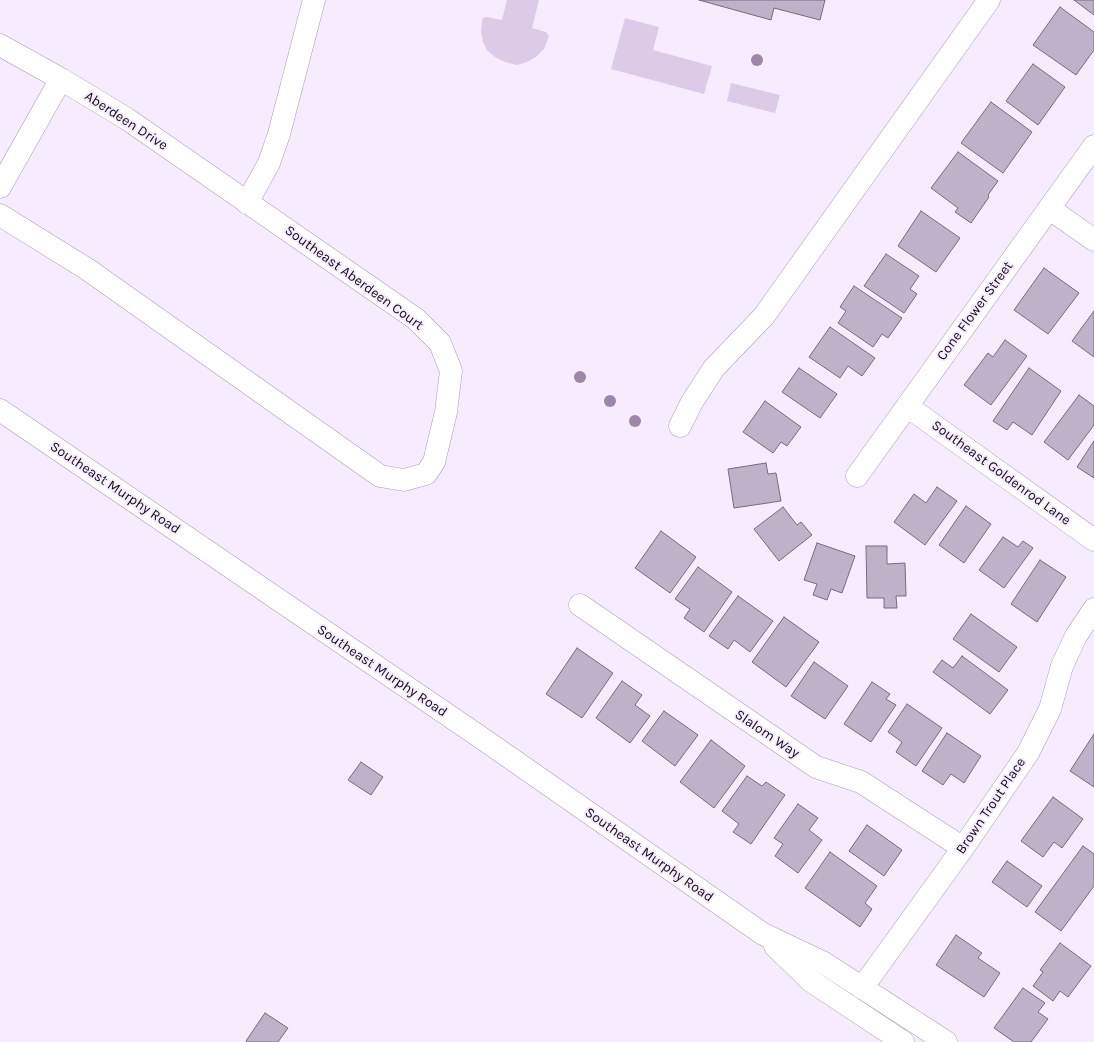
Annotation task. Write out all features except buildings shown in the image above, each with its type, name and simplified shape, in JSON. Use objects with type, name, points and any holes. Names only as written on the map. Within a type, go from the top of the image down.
[{"type":"street","points":[[247,203],[269,163],[279,134],[314,0]]},
{"type":"street","points":[[680,426],[692,402],[714,368],[764,316],[989,0]]},
{"type":"street","name":"Aberdeen Drive","points":[[0,45],[61,79],[127,119],[247,203]]},
{"type":"street","points":[[0,187],[61,79]]},
{"type":"street","name":"Cone Flower Street","points":[[857,476],[1094,146]]},
{"type":"street","name":"Southeast Aberdeen Court","points":[[0,215],[87,269],[380,476],[404,480],[426,474],[434,462],[446,412],[451,371],[440,343],[416,319],[247,203]]},
{"type":"street","points":[[1050,209],[1094,240]]},
{"type":"street","name":"Southeast Goldenrod Lane","points":[[907,406],[1094,540]]},
{"type":"street","name":"Southeast Murphy Road","points":[[0,410],[483,740],[763,934],[824,963],[946,1042]]},
{"type":"street","name":"Slalom Way","points":[[580,605],[816,767],[860,782],[963,848]]},
{"type":"street","name":"Brown Trout Place","points":[[862,988],[963,848],[1028,753],[1050,709],[1062,666],[1076,636],[1094,609]]},
{"type":"street","name":"Southeast Murphy Road","points":[[763,934],[811,981],[903,1042]]},
{"type":"shaded area","points":[[507,0],[539,0],[532,28],[546,32],[549,36],[544,49],[536,57],[517,65],[505,62],[495,57],[487,50],[483,42],[481,31],[483,18],[487,17],[502,20]]},
{"type":"shaded area","points":[[625,18],[659,27],[653,50],[712,66],[704,94],[611,69]]},
{"type":"shaded area","points":[[731,83],[780,95],[775,113],[727,101]]}]
